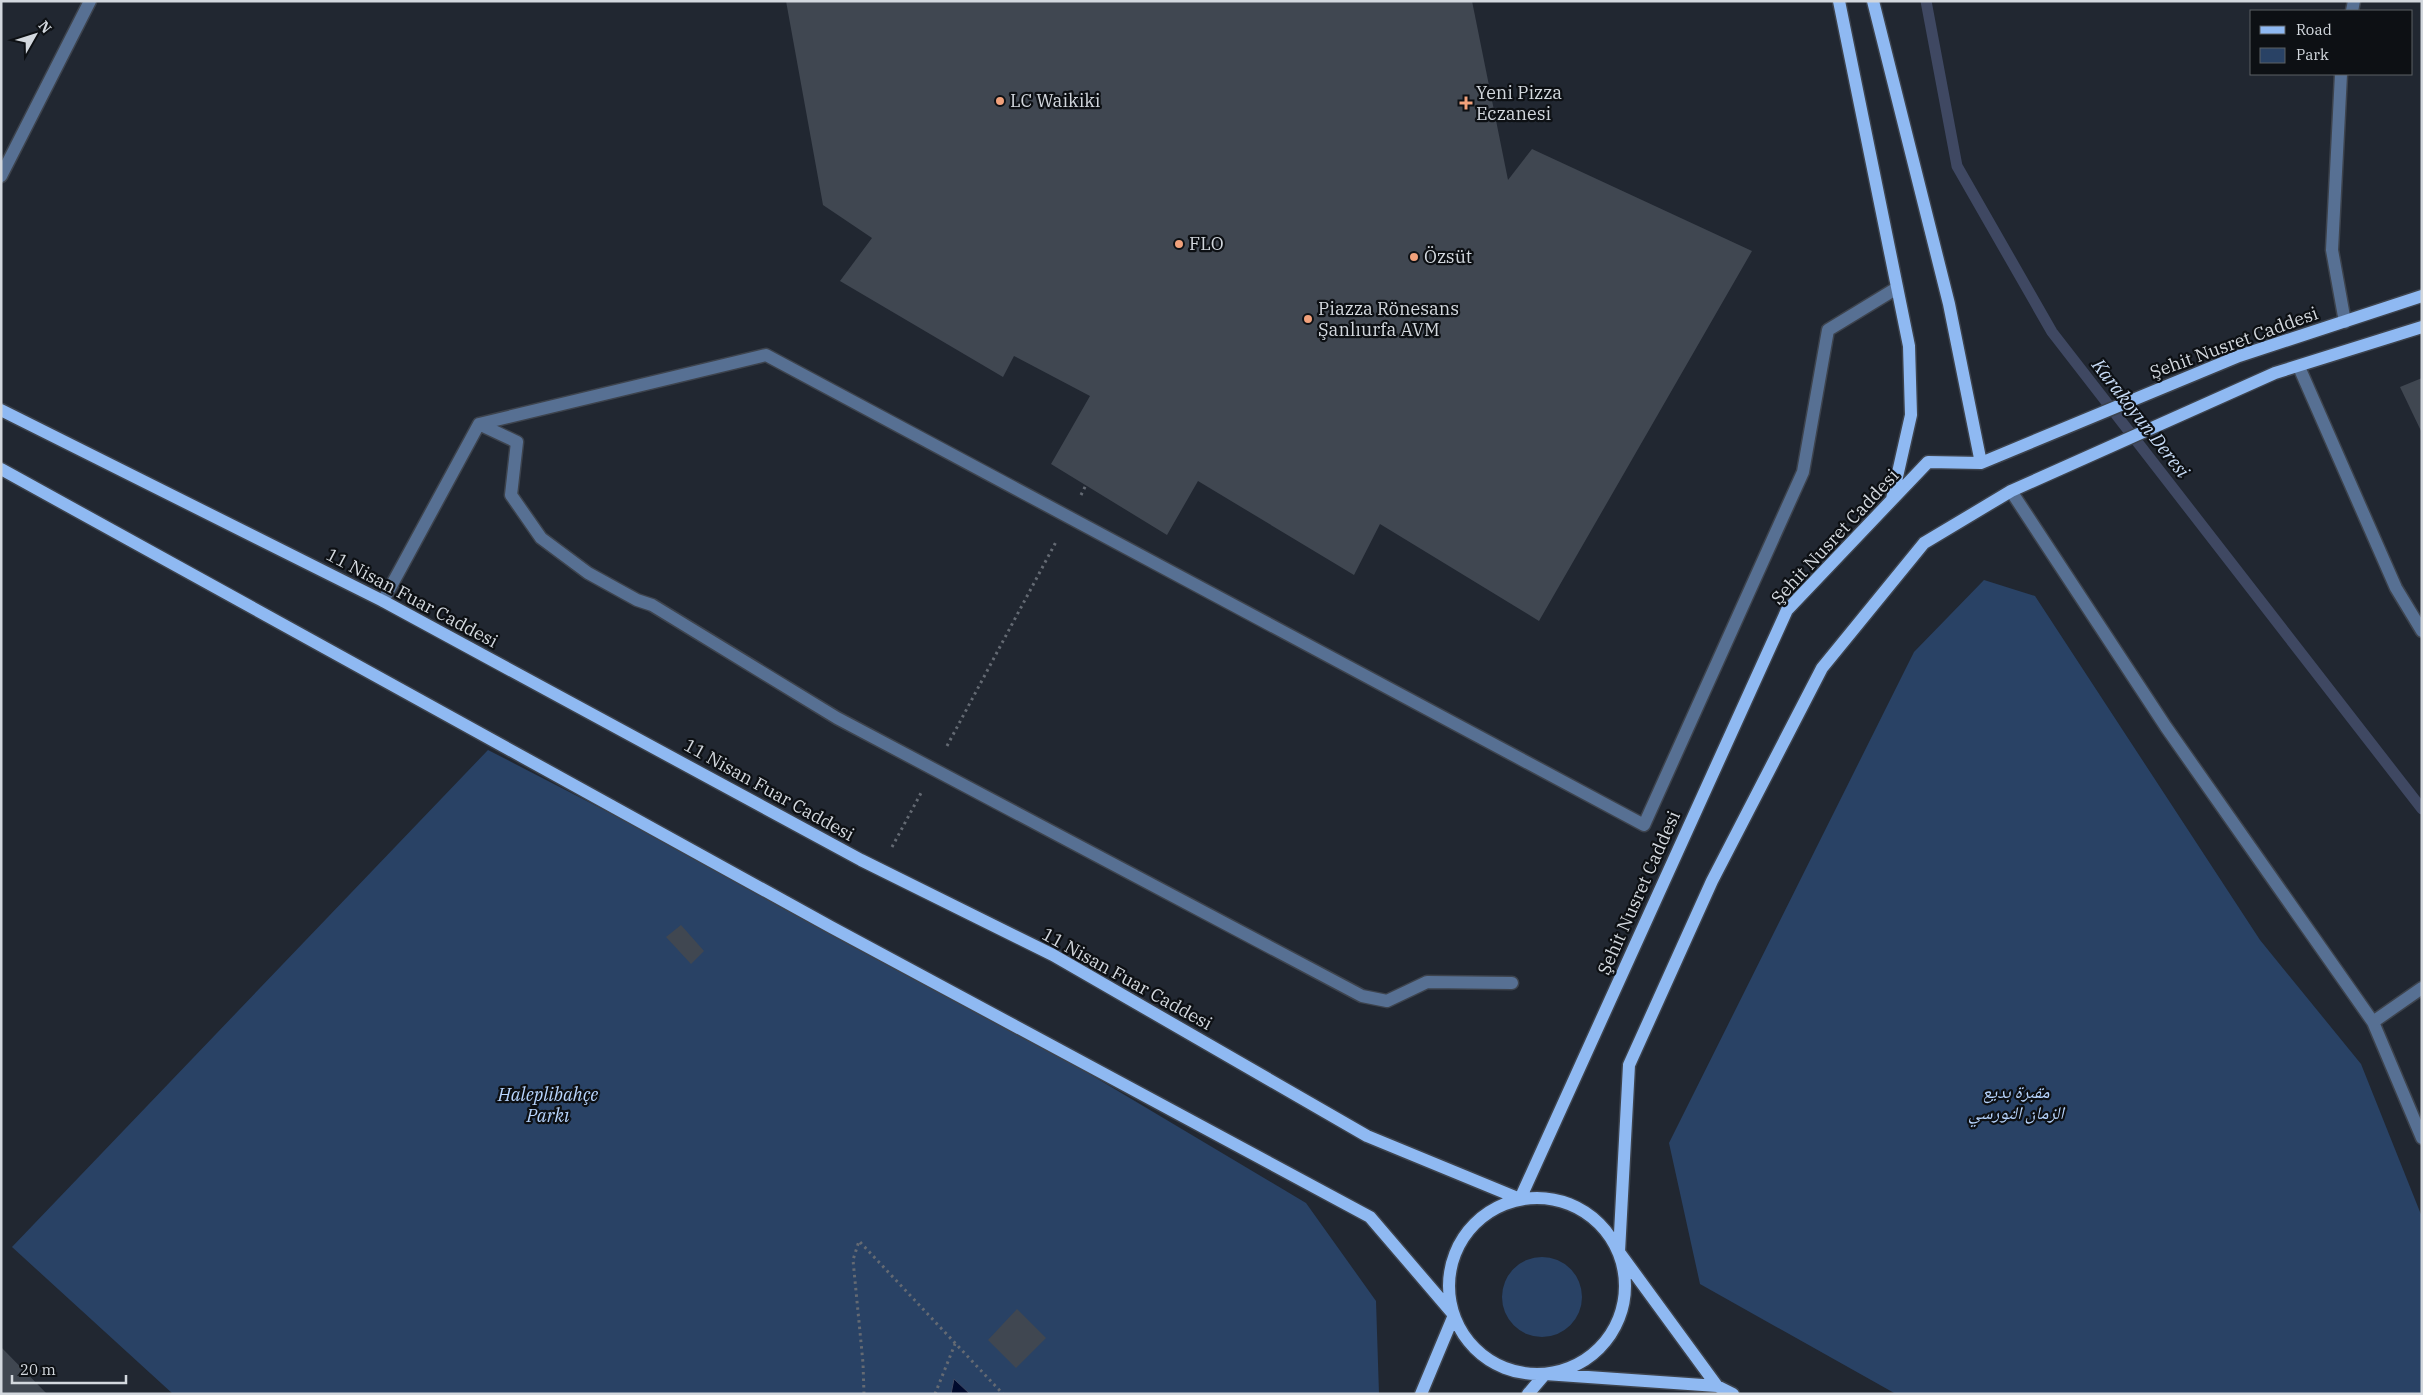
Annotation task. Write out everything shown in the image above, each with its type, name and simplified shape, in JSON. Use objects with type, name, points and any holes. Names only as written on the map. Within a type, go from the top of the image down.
[{"type":"main road","points":[[1839,1],[1909,346],[1911,415],[1892,500]]},
{"type":"main road","points":[[1873,1],[1949,304],[1982,463]]},
{"type":"main road","name":"Şehit Nusret Caddesi","points":[[1520,1199],[1787,610],[1928,462],[1982,463],[2017,446],[2239,356],[2422,296]]},
{"type":"main road","points":[[1528,1394],[1545,1374],[1572,1368],[1596,1353],[1613,1332],[1624,1306],[1625,1279],[1619,1252],[1629,1065],[1712,881],[1822,668],[1924,543],[2011,491],[2046,474],[2275,374],[2422,327]]},
{"type":"main road","name":"11 Nisan Fuar Caddesi","points":[[1,410],[384,601],[880,870],[1052,955],[1367,1136],[1520,1199]]},
{"type":"main road","points":[[1,469],[848,936],[1370,1217],[1454,1315],[1469,1342],[1492,1362],[1518,1372],[1717,1386],[1733,1394]]},
{"type":"main road","points":[[1421,1394],[1454,1315],[1449,1286],[1454,1256],[1469,1230],[1491,1210],[1520,1199],[1549,1198],[1578,1208],[1602,1226],[1717,1386]]},
{"type":"street","points":[[1,176],[90,1]]},
{"type":"street","points":[[2341,75],[2332,250],[2345,322]]},
{"type":"street","points":[[384,601],[479,424],[766,355],[1644,825],[1803,472],[1828,330],[1897,288]]},
{"type":"street","points":[[2299,367],[2396,588],[2422,632]]},
{"type":"street","points":[[479,424],[516,442],[511,496],[541,538],[588,573],[637,600],[652,606],[837,718],[1362,996],[1387,1000],[1427,982],[1512,983]]},
{"type":"street","points":[[2011,491],[2166,727],[2373,1022],[2422,1138]]},
{"type":"street","points":[[2373,1022],[2422,988]]},
{"type":"path","points":[[880,870],[1086,486]]},
{"type":"path","points":[[864,1394],[863,1363],[852,1260],[859,1241],[1003,1394]]},
{"type":"path","points":[[935,1394],[955,1344]]},
{"type":"green space","name":"مقبرة بديع الزمان النورسي","points":[[1984,580],[2035,596],[2260,940],[2361,1064],[2422,1217],[2422,1394],[1896,1394],[1700,1284],[1669,1143],[1914,652]]},
{"type":"green space","name":"Haleplibahçe Parkı","points":[[488,750],[831,927],[957,995],[1306,1203],[1376,1301],[1379,1394],[173,1394],[12,1247]]},
{"type":"green space","points":[[1542,1257],[1557,1260],[1570,1269],[1579,1282],[1582,1297],[1579,1312],[1570,1325],[1557,1334],[1542,1337],[1527,1334],[1514,1325],[1505,1312],[1502,1297],[1505,1282],[1514,1269],[1527,1260]]},
{"type":"shaded area","points":[[954,1379],[970,1394],[951,1394]]},
{"type":"building","name":"Piazza Rönesans Şanlıurfa AVM","points":[[786,1],[1472,1],[1508,180],[1532,149],[1752,251],[1539,621],[1380,524],[1354,575],[1198,481],[1167,535],[1051,464],[1090,396],[1014,356],[1003,377],[840,281],[872,238],[823,205]]},
{"type":"building","points":[[2422,378],[2422,433],[2400,387]]},
{"type":"building","points":[[681,925],[704,951],[691,964],[666,937]]},
{"type":"building","points":[[1017,1309],[1046,1338],[1016,1368],[988,1340]]},
{"type":"building","points":[[1,1347],[47,1394],[1,1394]]},
{"type":"waterway","name":"Karakoyun Deresi","points":[[1926,1],[1957,166],[2052,332],[2422,809]]},
{"type":"place","name":"LC Waikiki","points":[[1000,101]]},
{"type":"place","name":"Yeni Pizza Eczanesi","points":[[1466,103]]},
{"type":"place","name":"FLO","points":[[1179,244]]},
{"type":"place","name":"Özsüt","points":[[1414,257]]},
{"type":"place","name":"Piazza Rönesans Şanlıurfa AVM","points":[[1308,319]]}]
